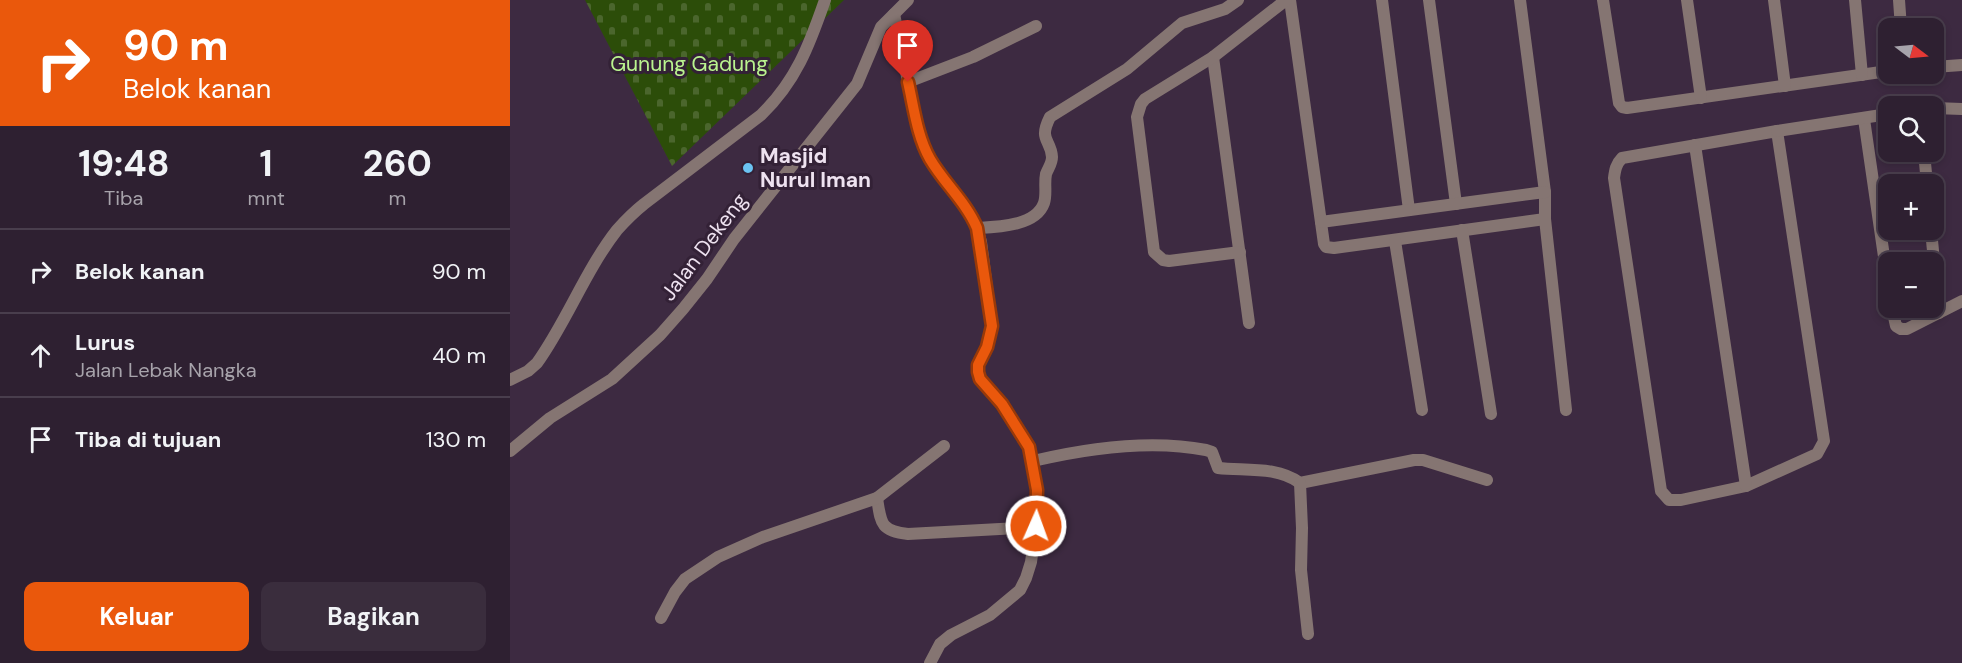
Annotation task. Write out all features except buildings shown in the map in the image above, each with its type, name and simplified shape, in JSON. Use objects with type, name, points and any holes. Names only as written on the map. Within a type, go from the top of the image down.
[{"type":"street","points":[[510,380],[528,371],[537,363],[600,256],[629,217],[761,115],[780,95],[805,54],[825,0]]},
{"type":"street","name":"Jalan Dekeng","points":[[510,451],[550,418],[612,379],[660,335],[683,309],[734,239],[857,84],[881,27],[908,0]]},
{"type":"street","points":[[977,228],[1023,222],[1041,209],[1044,203],[1047,173],[1052,161],[1052,153],[1045,134],[1050,117],[1127,69],[1182,23],[1225,9],[1238,0]]},
{"type":"street","points":[[1240,252],[1169,261],[1163,260],[1154,252],[1138,110],[1145,99],[1213,57],[1288,0],[1324,244],[1329,248],[1395,241],[1545,219]]},
{"type":"street","points":[[1382,0],[1409,210]]},
{"type":"street","points":[[1430,0],[1455,204]]},
{"type":"street","points":[[1520,0],[1545,192],[1545,219],[1566,410]]},
{"type":"street","points":[[1603,0],[1619,103],[1622,107],[1878,73]]},
{"type":"street","points":[[1687,0],[1701,98]]},
{"type":"street","points":[[1774,0],[1785,86]]},
{"type":"street","points":[[1855,0],[1862,75]]},
{"type":"street","points":[[1899,0],[1900,18]]},
{"type":"street","points":[[894,14],[918,129],[924,147],[939,172],[973,218],[977,228],[992,326],[987,347],[978,365],[980,379],[1002,404],[1029,447],[1037,490],[1036,526],[1031,562],[1020,590],[990,615],[951,635],[940,644],[930,663]]},
{"type":"street","points":[[908,82],[973,57],[1036,26]]},
{"type":"street","points":[[1213,57],[1249,323]]},
{"type":"street","points":[[1944,66],[1962,65]]},
{"type":"street","points":[[1944,108],[1962,109]]},
{"type":"street","points":[[1777,131],[1824,441],[1817,454],[1746,486],[1674,501],[1664,496],[1661,491],[1614,178],[1617,163],[1622,158],[1777,131],[1878,116]]},
{"type":"street","points":[[1864,119],[1883,252]]},
{"type":"street","points":[[1695,145],[1746,486]]},
{"type":"street","points":[[1321,222],[1545,192]]},
{"type":"street","points":[[1462,230],[1491,414]]},
{"type":"street","points":[[1395,241],[1422,410]]},
{"type":"street","points":[[1944,310],[1962,301]]},
{"type":"street","points":[[1894,318],[1896,326],[1901,329],[1914,326],[1929,318]]},
{"type":"street","points":[[1033,461],[1095,450],[1152,444],[1206,450],[1212,452],[1218,468],[1278,473],[1291,476],[1300,483],[1423,460],[1487,480]]},
{"type":"street","points":[[661,618],[685,579],[718,557],[763,537],[877,498],[944,446]]},
{"type":"street","points":[[1300,483],[1301,570],[1308,634]]},
{"type":"street","points":[[877,498],[882,525],[894,532],[908,534],[1036,526]]},
{"type":"green space","name":"Gunung Gadung","points":[[585,0],[844,0],[672,166]]},
{"type":"place","name":"Masjid Nurul Iman","points":[[748,168]]},
{"type":"route","points":[[908,82],[924,147],[939,172],[967,208],[977,228],[981,242],[992,326],[987,347],[978,365],[978,372],[980,379],[1002,404],[1029,447],[1037,490],[1036,526]]}]
